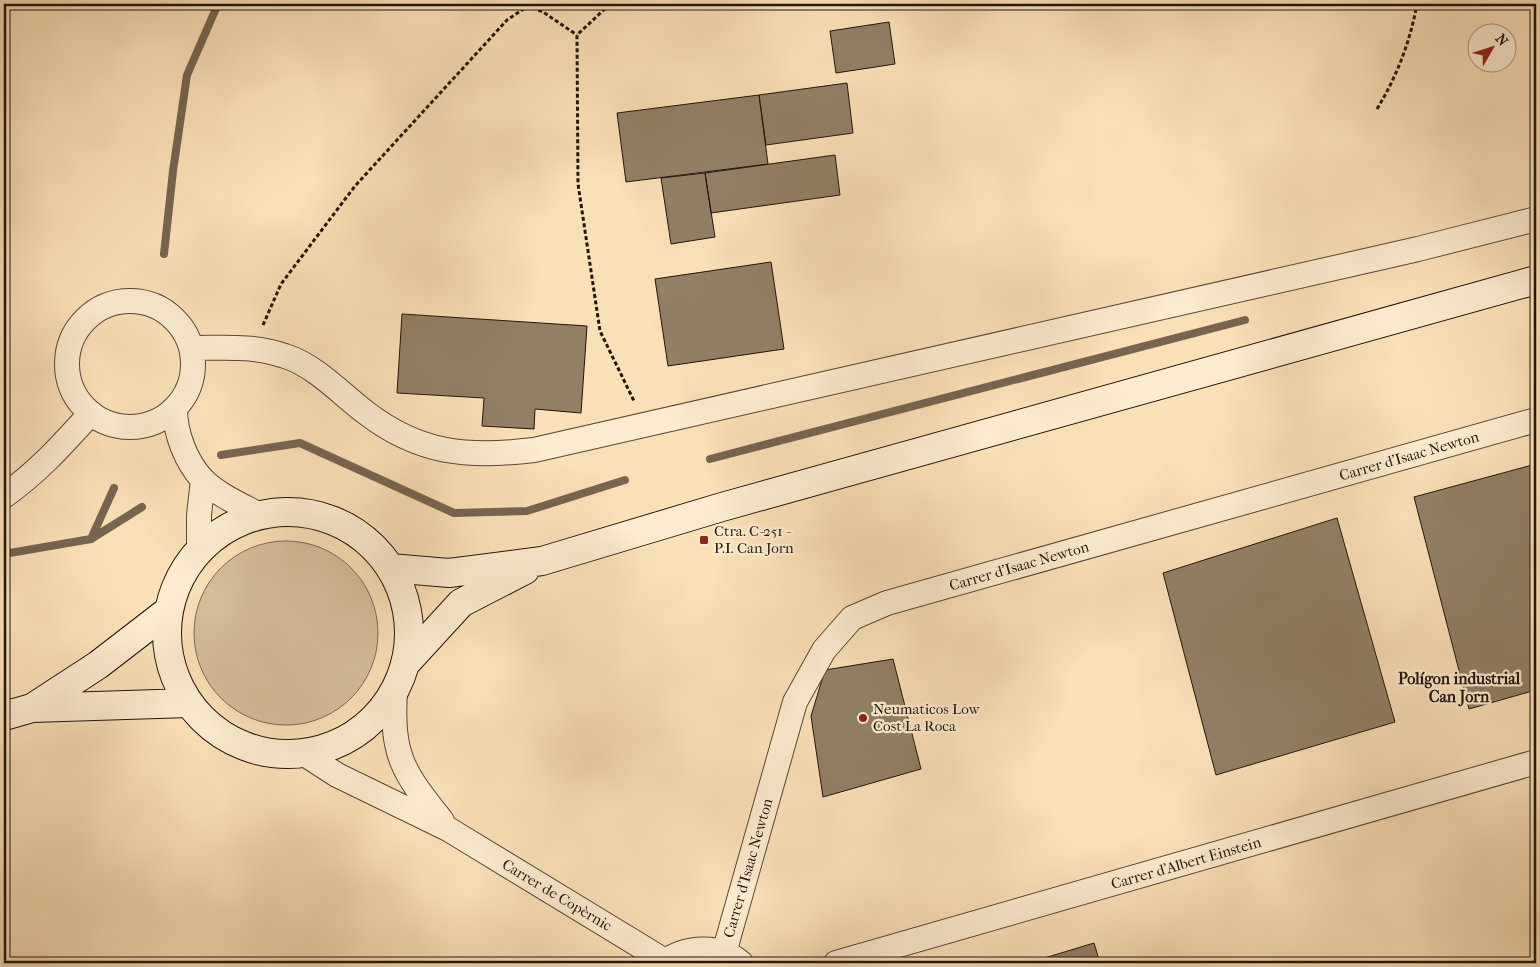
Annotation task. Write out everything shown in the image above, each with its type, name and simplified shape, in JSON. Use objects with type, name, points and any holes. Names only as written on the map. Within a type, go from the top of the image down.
[{"type":"main road","points":[[390,568],[449,573],[542,561],[732,505],[1536,280]]},
{"type":"main road","points":[[289,512],[319,516],[347,527],[371,545],[390,568],[404,598],[409,630],[406,663],[395,691],[378,714],[357,734],[331,747],[303,754],[270,753],[239,744],[211,727],[189,703],[174,674],[167,643],[168,611],[179,578],[199,550],[217,534],[230,526],[260,515],[289,512]]},
{"type":"main road","points":[[406,663],[461,603],[542,561]]},
{"type":"main road","points":[[32,708],[98,665],[168,611]]},
{"type":"main road","points":[[4,716],[32,708],[189,703]]},
{"type":"street","points":[[191,348],[253,348],[286,356],[315,372],[366,413],[409,440],[464,454],[496,454],[534,450],[645,425],[1418,249],[1536,219]]},
{"type":"street","points":[[133,301],[152,306],[169,315],[183,330],[191,348],[193,364],[191,381],[185,396],[175,409],[164,418],[147,425],[127,427],[108,423],[91,413],[77,399],[69,381],[67,361],[71,342],[81,325],[96,312],[114,303],[133,301]]},
{"type":"street","points":[[175,409],[182,448],[203,480],[236,503],[260,515]]},
{"type":"street","points":[[4,496],[56,453],[91,413]]},
{"type":"street","name":"Carrer d'Isaac Newton","points":[[733,958],[795,702],[824,650],[852,618],[887,603],[1536,420]]},
{"type":"street","points":[[147,425],[182,448]]},
{"type":"street","points":[[199,550],[199,515],[203,480]]},
{"type":"street","name":"Carrer de Copèrnic","points":[[395,691],[393,722],[398,753],[412,783],[448,829]]},
{"type":"street","name":"Carrer de Copèrnic","points":[[303,754],[337,775],[398,803],[448,829],[664,962]]},
{"type":"street","name":"Carrer d'Albert Einstein","points":[[836,963],[1536,762]]},
{"type":"street","points":[[664,962],[683,952],[704,949],[733,958]]},
{"type":"path","points":[[610,4],[576,35],[578,184],[600,331],[645,425]]},
{"type":"path","points":[[1377,109],[1390,86],[1411,34],[1417,4]]},
{"type":"path","points":[[253,348],[281,284],[355,186],[507,20],[528,6],[543,12],[576,35]]},
{"type":"shaded area","points":[[286,541],[304,543],[321,548],[351,568],[371,598],[376,615],[378,633],[376,651],[371,668],[351,698],[321,718],[304,723],[286,725],[268,723],[251,718],[221,698],[201,668],[196,651],[194,633],[196,615],[201,598],[221,568],[251,548],[268,543]]},
{"type":"building","points":[[889,22],[895,64],[836,73],[830,31]]},
{"type":"building","points":[[847,83],[853,133],[766,145],[759,95]]},
{"type":"building","points":[[759,95],[768,164],[626,182],[617,113]]},
{"type":"building","points":[[835,155],[840,195],[711,213],[705,173]]},
{"type":"building","points":[[705,173],[715,237],[671,244],[661,178]]},
{"type":"building","points":[[771,262],[784,349],[668,366],[655,279]]},
{"type":"building","points":[[402,314],[587,326],[581,413],[535,409],[534,429],[482,426],[484,398],[397,393]]},
{"type":"building","points":[[1536,464],[1536,690],[1469,709],[1414,497]]},
{"type":"building","points":[[1337,518],[1395,722],[1216,775],[1163,573]]},
{"type":"building","points":[[893,659],[921,769],[823,797],[811,716],[825,670]]},
{"type":"building","points":[[1094,943],[1100,963],[1028,963]]},
{"type":"waterway","points":[[164,254],[173,171],[187,75],[218,4]]},
{"type":"waterway","points":[[710,459],[1245,320]]},
{"type":"waterway","points":[[221,455],[300,443],[454,513],[527,511],[625,480]]},
{"type":"waterway","points":[[91,539],[114,488]]},
{"type":"waterway","points":[[4,554],[91,539],[142,507]]},
{"type":"place","name":"Ctra. C-251 - P.I. Can Jorn","points":[[704,540]]},
{"type":"place","name":"Neumaticos Low Cost La Roca","points":[[863,718]]},
{"type":"district","name":"Polígon industrial Can Jorn","points":[[1459,687]]}]
